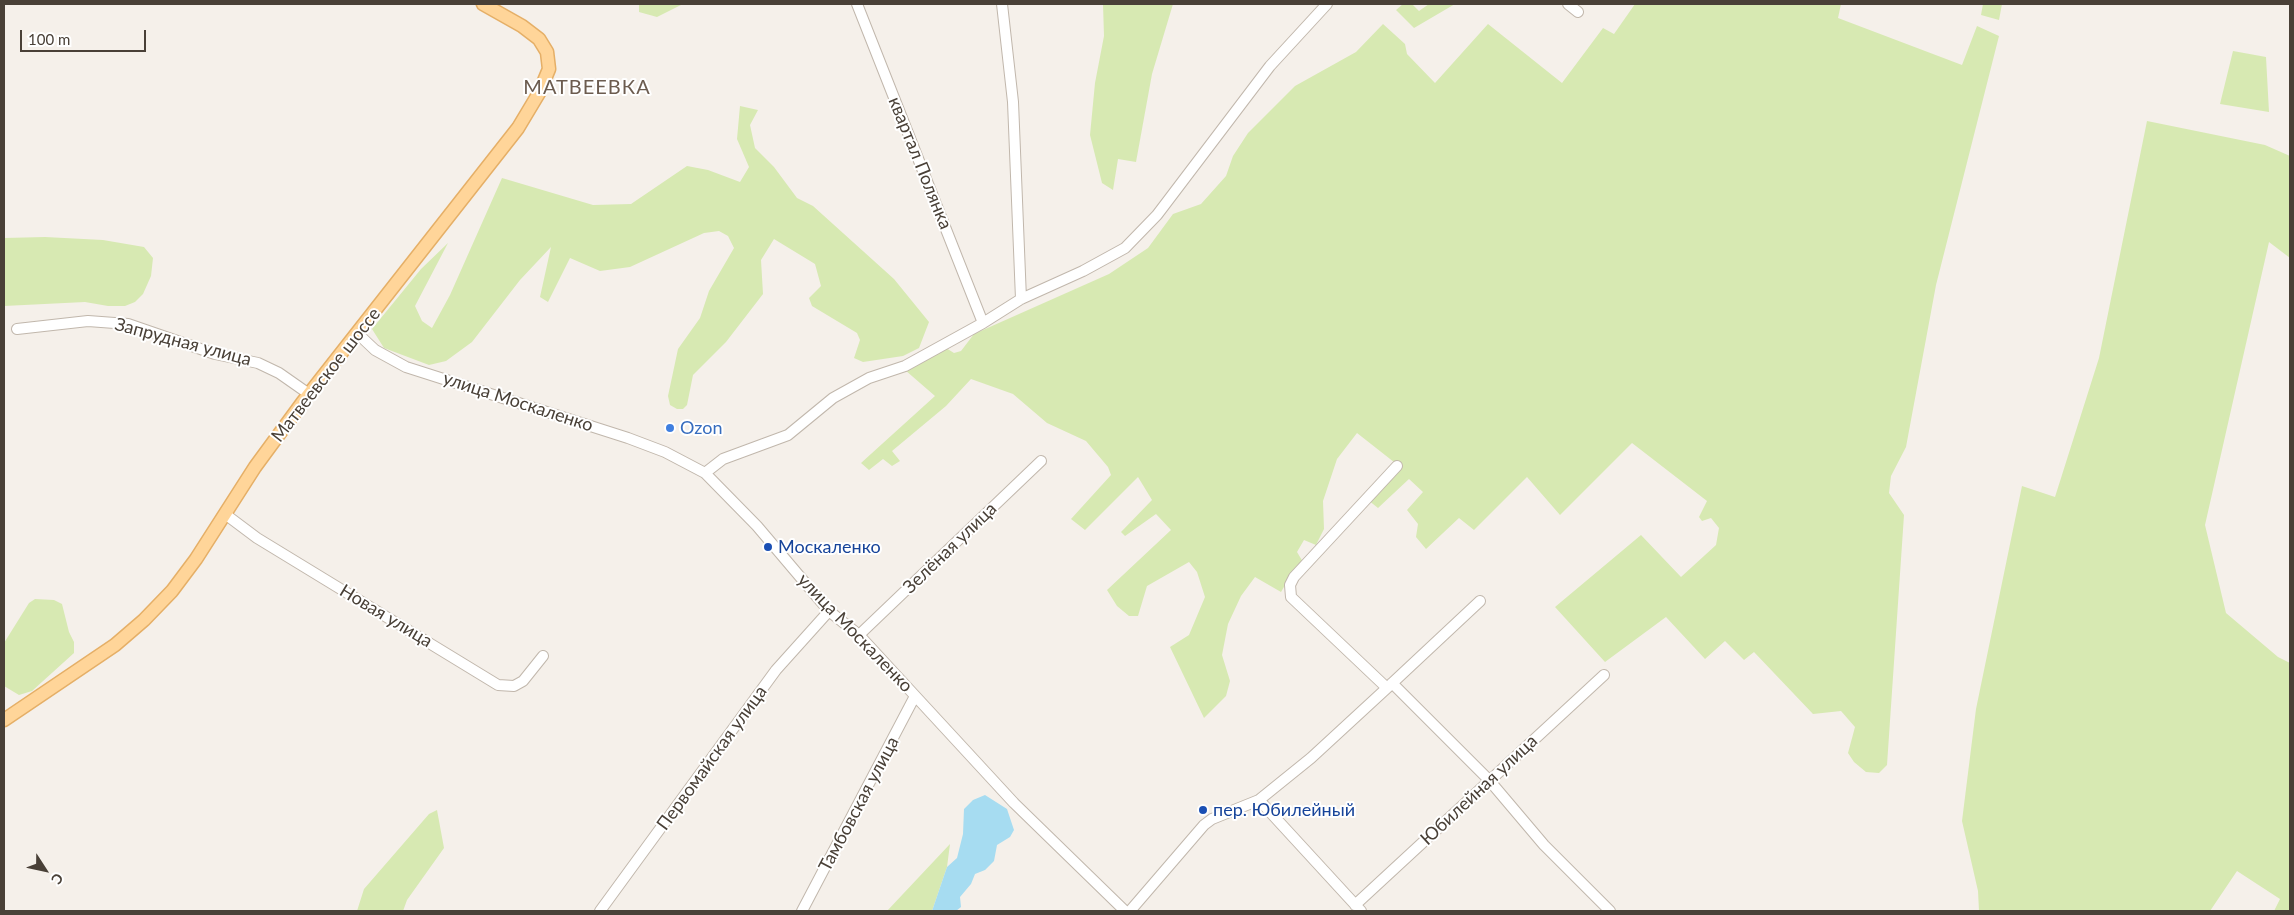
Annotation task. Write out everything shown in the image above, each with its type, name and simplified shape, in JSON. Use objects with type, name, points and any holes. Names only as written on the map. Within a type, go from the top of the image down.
[{"type":"main road","name":"Матвеевское шоссе","points":[[4,720],[115,645],[144,620],[172,591],[255,467],[309,394],[518,128],[539,93],[549,69],[547,52],[539,39],[522,26],[483,4]]},
{"type":"street","name":"квартал Полянка","points":[[857,4],[983,323]]},
{"type":"street","points":[[1002,4],[1013,102],[1021,299]]},
{"type":"street","points":[[705,473],[723,459],[788,435],[833,398],[869,378],[905,366],[983,323],[1021,299],[1125,248],[1143,231],[1270,66],[1327,4]]},
{"type":"street","points":[[1568,4],[1578,12]]},
{"type":"street","name":"Запрудная улица","points":[[18,328],[88,321],[128,324],[214,354],[258,363],[279,373],[309,394]]},
{"type":"street","name":"улица Москаленко","points":[[360,328],[375,350],[406,367],[628,438],[665,452],[705,473],[757,526],[829,610],[859,635],[1014,803],[1125,911]]},
{"type":"street","name":"Зелёная улица","points":[[859,635],[1041,461]]},
{"type":"street","points":[[1397,466],[1294,577],[1290,591],[1295,601],[1389,685],[1489,780],[1544,845],[1610,911]]},
{"type":"street","name":"Новая улица","points":[[225,514],[257,538],[498,685],[514,686],[523,681],[543,656]]},
{"type":"street","points":[[1130,911],[1204,825],[1212,819],[1259,800],[1311,758],[1480,601]]},
{"type":"street","name":"Первомайская улица","points":[[600,911],[776,670],[829,610]]},
{"type":"street","name":"Юбилейная улица","points":[[1358,908],[1489,780],[1604,675]]},
{"type":"street","name":"Тамбовская улица","points":[[802,911],[915,696]]},
{"type":"street","points":[[1259,800],[1358,908]]},
{"type":"green space","points":[[639,4],[683,4],[657,17],[639,12]]},
{"type":"green space","points":[[1103,4],[1173,4],[1152,74],[1136,162],[1118,159],[1113,190],[1102,183],[1090,135],[1095,83],[1104,36]]},
{"type":"green space","points":[[1403,4],[1412,4],[1419,11],[1429,4],[1455,4],[1414,28],[1396,10]]},
{"type":"green space","points":[[1635,4],[1841,4],[1838,18],[1962,65],[1977,26],[1999,36],[1936,285],[1906,447],[1891,476],[1889,493],[1904,515],[1887,765],[1879,773],[1866,772],[1854,762],[1848,753],[1855,727],[1841,711],[1813,714],[1754,652],[1744,660],[1725,641],[1705,659],[1666,617],[1605,662],[1555,607],[1641,535],[1681,577],[1716,545],[1719,528],[1711,518],[1702,521],[1699,517],[1707,501],[1632,443],[1560,515],[1527,477],[1474,530],[1459,518],[1426,549],[1416,537],[1418,524],[1407,510],[1423,492],[1409,479],[1378,508],[1368,500],[1399,466],[1357,433],[1337,459],[1323,501],[1324,529],[1316,545],[1304,540],[1297,552],[1303,562],[1291,575],[1281,592],[1255,577],[1241,596],[1228,624],[1222,655],[1230,681],[1226,696],[1204,718],[1170,647],[1189,635],[1205,597],[1197,572],[1189,562],[1147,586],[1138,616],[1129,616],[1117,606],[1107,590],[1171,530],[1156,514],[1125,536],[1121,532],[1152,500],[1138,477],[1085,530],[1071,519],[1111,475],[1108,467],[1086,441],[1047,423],[1013,394],[971,379],[946,406],[892,451],[900,461],[892,466],[883,459],[869,470],[861,463],[935,396],[905,370],[946,348],[954,353],[961,351],[974,334],[1109,274],[1148,248],[1173,214],[1201,204],[1226,176],[1233,156],[1248,133],[1295,86],[1356,52],[1383,24],[1405,44],[1407,54],[1435,83],[1488,24],[1562,83],[1603,28],[1614,34]]},
{"type":"green space","points":[[1983,4],[2002,4],[1999,20],[1981,15]]},
{"type":"green space","points":[[2233,51],[2266,57],[2269,112],[2220,104]]},
{"type":"green space","points":[[740,106],[758,110],[750,125],[755,148],[774,167],[797,198],[813,206],[894,279],[929,322],[919,348],[903,356],[863,362],[854,358],[860,340],[857,333],[812,306],[809,298],[821,286],[815,264],[774,239],[761,260],[763,294],[726,342],[693,375],[687,405],[683,409],[677,409],[670,405],[668,396],[678,349],[700,318],[709,291],[734,248],[728,236],[719,231],[704,233],[630,267],[600,271],[570,258],[548,302],[540,297],[551,247],[520,280],[472,342],[446,361],[429,365],[384,348],[372,329],[421,269],[448,243],[415,306],[422,321],[432,328],[450,295],[502,178],[593,205],[631,204],[687,166],[708,170],[740,182],[749,167],[737,139]]},
{"type":"green space","points":[[2147,121],[2265,145],[2290,156],[2290,258],[2269,242],[2205,525],[2226,613],[2278,657],[2290,663],[2290,911],[2274,911],[2280,899],[2237,871],[2210,911],[1979,911],[1978,891],[1962,821],[1976,709],[2022,486],[2055,497],[2099,358]]},
{"type":"green space","points":[[45,237],[103,240],[144,247],[153,258],[151,276],[143,294],[135,302],[125,306],[108,306],[85,302],[4,306],[4,238]]},
{"type":"green space","points":[[35,599],[54,600],[62,604],[69,632],[74,642],[74,653],[32,691],[19,695],[4,686],[4,643],[29,603]]},
{"type":"green space","points":[[437,810],[444,848],[407,900],[403,911],[357,911],[364,889],[429,814]]},
{"type":"green space","points":[[950,844],[947,867],[932,911],[887,911]]},
{"type":"water","points":[[985,795],[1007,809],[1014,830],[1010,837],[997,845],[994,861],[985,870],[975,874],[971,884],[960,897],[961,907],[956,911],[932,911],[947,867],[957,858],[963,834],[964,809],[973,800]]},
{"type":"place","name":"Ozon","points":[[670,428]]},
{"type":"place","name":"Москаленко","points":[[768,547]]},
{"type":"place","name":"пер. Юбилейный","points":[[1203,810]]},
{"type":"district","name":"МАТВЕЕВКА","points":[[587,88]]}]
